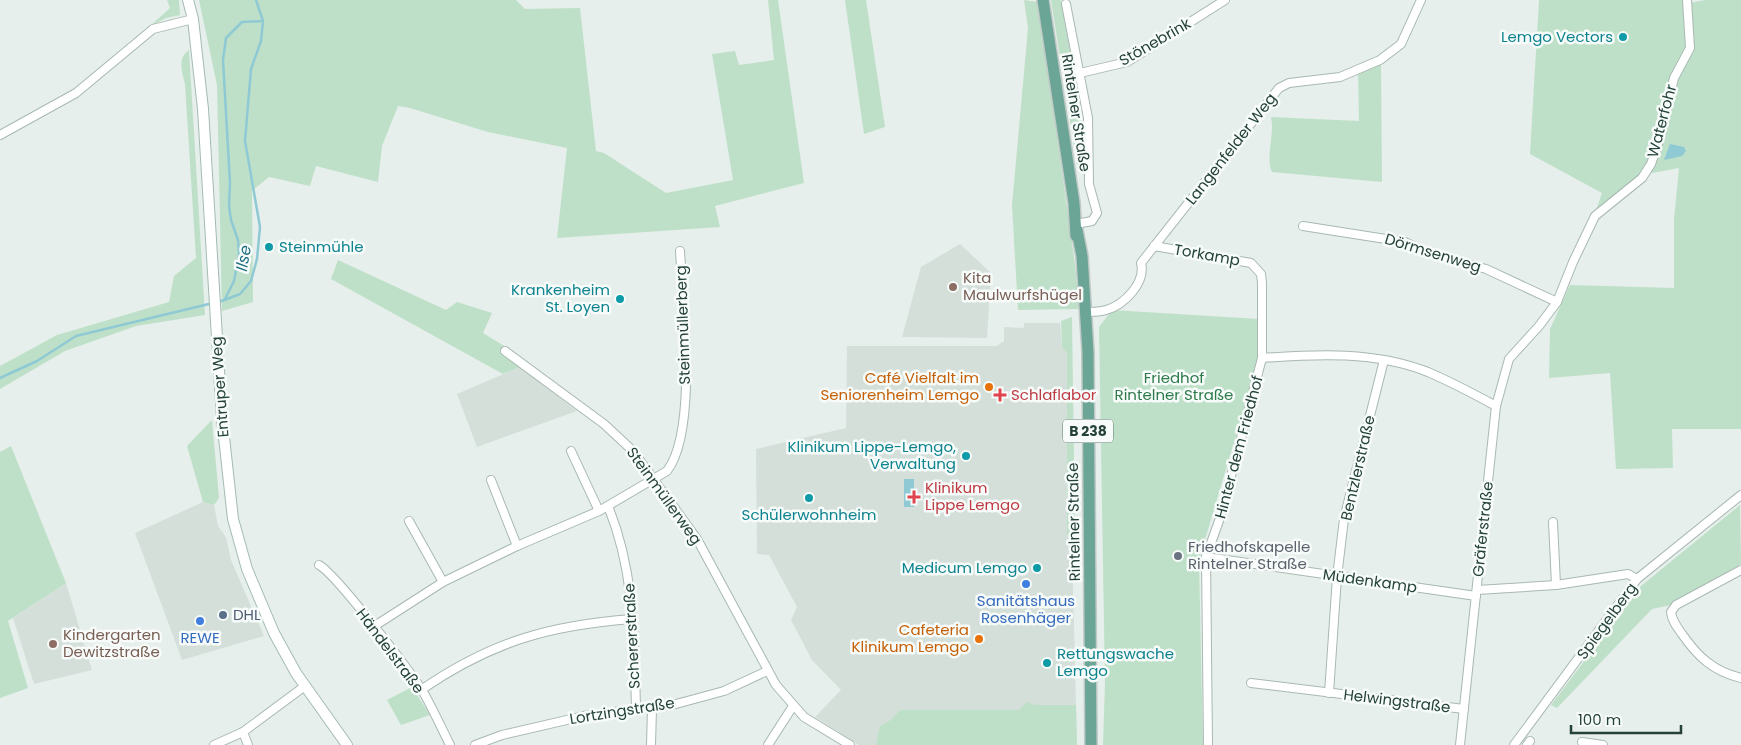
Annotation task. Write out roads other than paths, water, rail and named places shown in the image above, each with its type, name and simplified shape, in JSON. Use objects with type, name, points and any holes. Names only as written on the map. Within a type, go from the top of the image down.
[{"type":"main road","name":"Entruper Weg","points":[[188,0],[193,19],[203,109],[226,460],[236,531],[261,607],[305,686],[347,745]]},
{"type":"main road","name":"Rintelner Straße","points":[[1044,0],[1077,227],[1077,250],[1082,268],[1086,312],[1091,745]]},
{"type":"street","name":"Stönebrink","points":[[1080,73],[1127,62],[1225,0]]},
{"type":"street","name":"Langenfelder Weg","points":[[1086,312],[1107,310],[1126,298],[1141,277],[1141,262],[1279,88],[1288,83],[1340,78],[1380,60],[1401,44],[1421,0]]},
{"type":"street","name":"Waterfohr","points":[[1539,326],[1557,302],[1572,262],[1596,216],[1642,178],[1650,164],[1661,135],[1674,78],[1690,48],[1687,0]]},
{"type":"street","points":[[1066,4],[1088,118],[1090,190],[1097,213],[1092,221],[1077,227]]},
{"type":"street","points":[[0,135],[76,94],[153,29],[193,19]]},
{"type":"street","name":"Dörmsenweg","points":[[1303,226],[1405,242],[1425,252],[1486,269],[1557,302]]},
{"type":"street","name":"Torkamp","points":[[1154,246],[1243,261],[1258,268],[1262,283],[1262,358]]},
{"type":"street","name":"Steinmüllerberg","points":[[373,627],[443,582],[517,546],[599,511],[667,471],[674,463],[680,440],[686,380],[680,251]]},
{"type":"street","name":"Gräferstraße","points":[[1460,745],[1496,406],[1509,359],[1539,326]]},
{"type":"street","name":"Steinmüllerweg","points":[[505,351],[604,424],[633,451],[697,539],[767,671],[792,706],[804,717],[850,745]]},
{"type":"street","points":[[1262,358],[1320,353],[1384,360],[1426,372],[1496,406]]},
{"type":"street","name":"Hinter dem Friedhof","points":[[1208,745],[1206,557],[1220,518],[1262,358]]},
{"type":"street","name":"Bentzlerstraße","points":[[1337,577],[1344,519],[1384,360]]},
{"type":"street","points":[[571,450],[599,511]]},
{"type":"street","points":[[491,480],[517,546]]},
{"type":"street","name":"Spiegelberg","points":[[1514,745],[1637,579],[1741,496]]},
{"type":"street","name":"Schererstraße","points":[[608,506],[618,531],[631,587],[636,708]]},
{"type":"street","points":[[409,521],[443,582]]},
{"type":"street","points":[[1553,522],[1556,585]]},
{"type":"street","name":"Müdenkamp","points":[[1206,557],[1337,577],[1476,593],[1556,585],[1628,574],[1637,579]]},
{"type":"street","name":"Händelstraße","points":[[319,566],[326,568],[421,690],[450,745]]},
{"type":"street","points":[[1741,570],[1676,605],[1671,612],[1675,624],[1700,659],[1714,669],[1741,678]]},
{"type":"street","name":"Helwingstraße","points":[[1329,693],[1337,577]]},
{"type":"street","points":[[421,690],[465,662],[532,634],[586,622],[633,619]]},
{"type":"street","name":"Lortzingstraße","points":[[476,745],[534,726],[636,708],[652,708],[724,691],[767,671]]},
{"type":"street","name":"Helwingstraße","points":[[1251,683],[1464,708]]},
{"type":"street","points":[[214,745],[243,732],[305,686]]},
{"type":"street","points":[[768,745],[792,706]]},
{"type":"street","points":[[651,745],[652,708]]},
{"type":"street","points":[[243,732],[248,745]]},
{"type":"street","points":[[1582,742],[1603,745]]},
{"type":"water","points":[[1670,144],[1684,147],[1686,151],[1682,156],[1664,160]]},
{"type":"water","points":[[904,479],[914,479],[914,507],[904,507]]},
{"type":"waterway","name":"Ilse","points":[[219,302],[240,294],[251,281],[257,259],[260,227],[245,141],[251,69],[261,41],[263,21],[256,0]]},
{"type":"waterway","points":[[225,299],[234,281],[239,254],[238,240],[231,220],[229,206],[230,183],[223,60],[226,38],[242,22],[263,21]]},
{"type":"waterway","name":"Ilse","points":[[0,378],[37,361],[76,336],[213,303]]},
{"type":"place","name":"Lemgo Vectors","points":[[1623,37]]},
{"type":"place","name":"Steinmühle","points":[[269,247]]},
{"type":"place","name":"Kita Maulwurfshügel","points":[[953,287]]},
{"type":"place","name":"Krankenheim St. Loyen","points":[[620,299]]},
{"type":"place","name":"Café Vielfalt im Seniorenheim Lemgo","points":[[989,387]]},
{"type":"place","name":"Schlaflabor","points":[[1000,395]]},
{"type":"place","name":"Klinikum Lippe-Lemgo, Verwaltung","points":[[966,456]]},
{"type":"place","name":"Klinikum Lippe Lemgo","points":[[914,497]]},
{"type":"place","name":"Schülerwohnheim","points":[[809,498]]},
{"type":"place","name":"Friedhofskapelle Rintelner Straße","points":[[1178,556]]},
{"type":"place","name":"Medicum Lemgo","points":[[1037,568]]},
{"type":"place","name":"Sanitätshaus Rosenhäger","points":[[1026,584]]},
{"type":"place","name":"DHL","points":[[223,615]]},
{"type":"place","name":"REWE","points":[[200,621]]},
{"type":"place","name":"Cafeteria Klinikum Lemgo","points":[[979,639]]},
{"type":"place","name":"Kindergarten Dewitzstraße","points":[[53,644]]},
{"type":"place","name":"Rettungswache Lemgo","points":[[1047,663]]},
{"type":"park label","name":"Friedhof Rintelner Straße","points":[[1174,386]]}]
